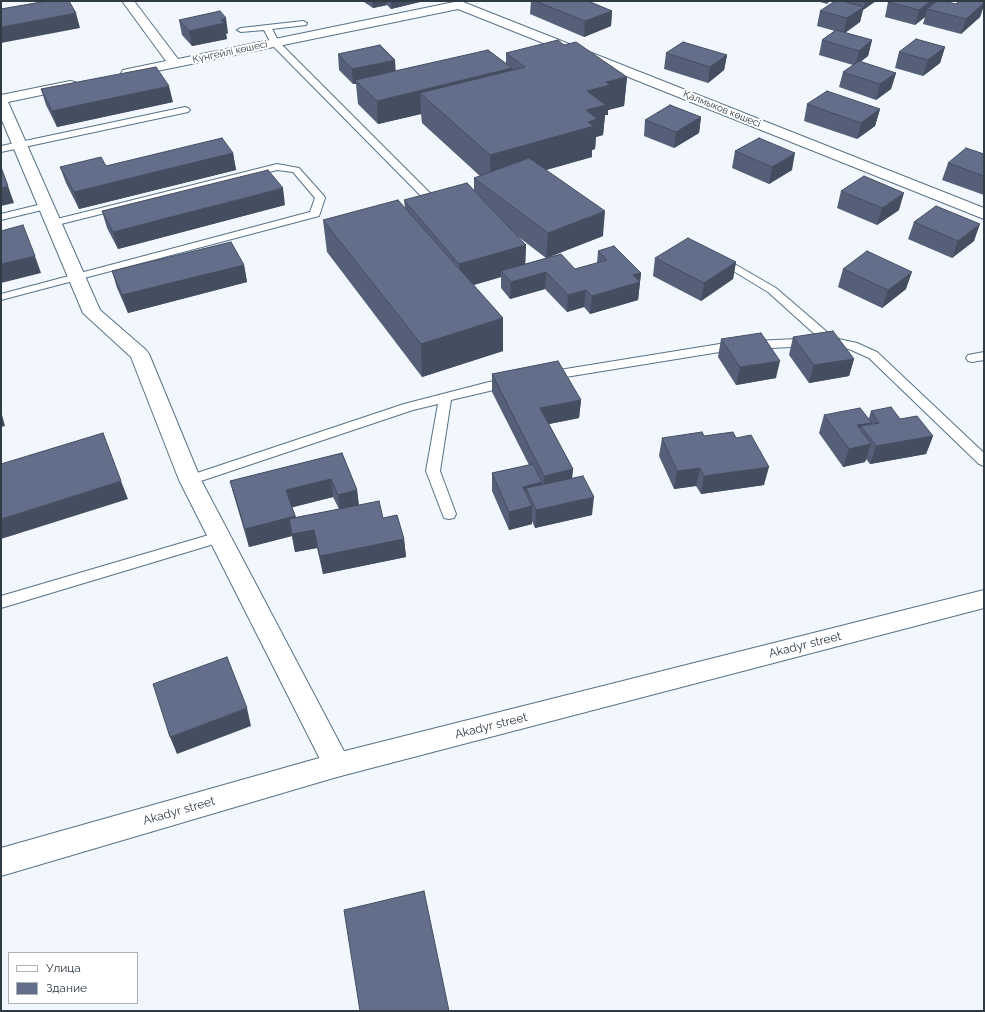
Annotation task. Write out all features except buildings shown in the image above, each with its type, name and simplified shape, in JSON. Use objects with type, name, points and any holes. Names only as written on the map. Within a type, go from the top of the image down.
[{"type":"street","points":[[128,1],[174,63]]},
{"type":"street","name":"Күнгейлі көшесі","points":[[114,76],[459,5]]},
{"type":"street","name":"Қалмыков көшесі","points":[[459,5],[984,214]]},
{"type":"street","points":[[84,82],[1,100],[11,147],[50,215],[92,313],[139,354],[190,480],[337,765]]},
{"type":"street","name":"Akadyr street","points":[[1,862],[337,765],[984,599]]},
{"type":"lane","points":[[241,30],[303,23]]},
{"type":"lane","points":[[267,28],[275,43],[429,198]]},
{"type":"lane","points":[[11,147],[186,110]]},
{"type":"lane","points":[[1,217],[50,215],[277,167],[296,170],[320,198],[315,214],[1,297]]},
{"type":"lane","points":[[709,252],[772,290],[830,341]]},
{"type":"lane","points":[[190,480],[409,406],[489,386],[732,346],[830,341],[853,346],[873,355],[984,461]]},
{"type":"lane","points":[[972,358],[984,356]]},
{"type":"lane","points":[[445,397],[433,471],[449,514]]},
{"type":"lane","points":[[1,602],[219,537]]}]
